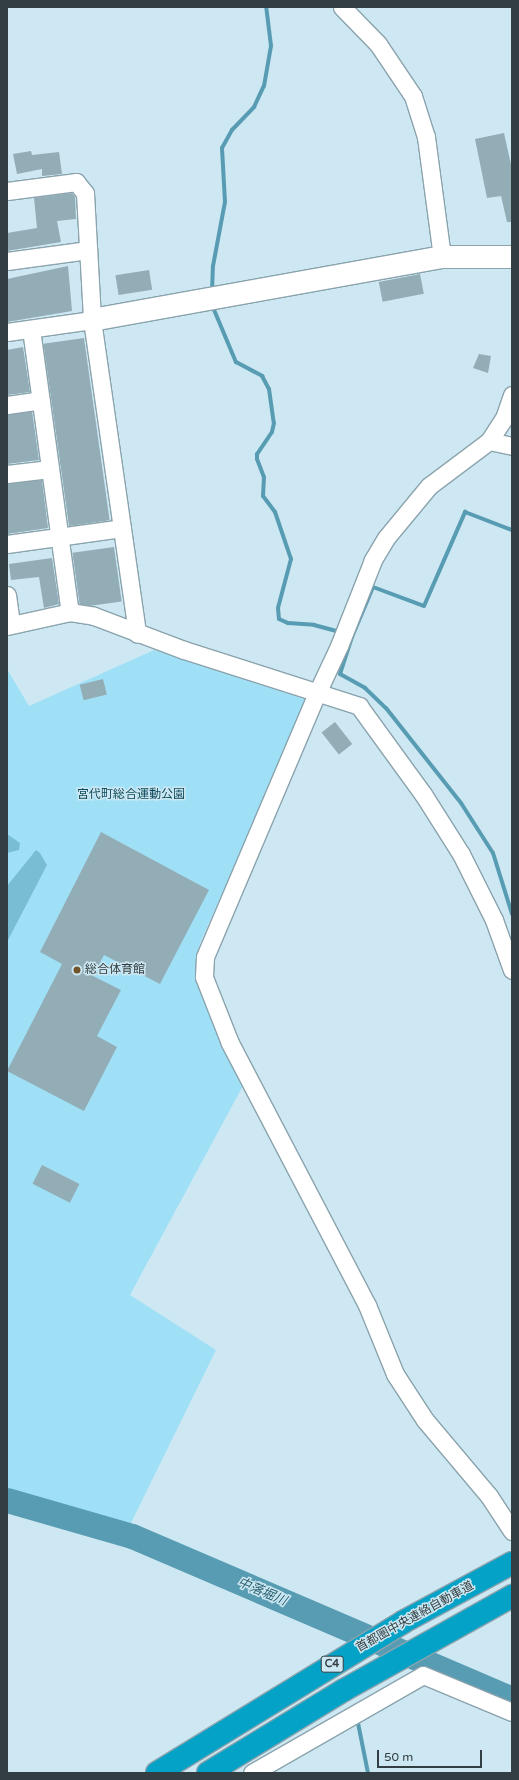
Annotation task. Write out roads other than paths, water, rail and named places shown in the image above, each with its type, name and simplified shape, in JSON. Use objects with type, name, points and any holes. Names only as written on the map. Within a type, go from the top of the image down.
[{"type":"highway","name":"首都圏中央連絡自動車道","points":[[157,1773],[403,1622],[512,1563]]},
{"type":"highway","name":"C4","points":[[208,1773],[344,1690],[512,1596]]},
{"type":"street","points":[[342,7],[378,44],[413,96],[426,137],[442,257]]},
{"type":"street","points":[[7,191],[76,182],[85,192],[92,320],[137,634]]},
{"type":"street","points":[[7,261],[88,250]]},
{"type":"street","points":[[7,332],[92,320],[442,257],[512,257]]},
{"type":"street","points":[[31,328],[70,612]]},
{"type":"street","points":[[512,395],[504,418],[488,441],[429,486],[386,538],[373,560],[339,646],[316,693],[205,957],[204,977],[230,1043],[367,1305],[395,1374],[425,1420],[489,1496],[512,1531]]},
{"type":"street","points":[[7,405],[41,400]]},
{"type":"street","points":[[488,441],[512,446]]},
{"type":"street","points":[[7,474],[50,469]]},
{"type":"street","points":[[7,544],[122,528]]},
{"type":"street","points":[[7,595],[9,625],[70,612],[94,616],[137,634],[359,706],[423,794],[461,854],[494,920],[512,970]]},
{"type":"street","points":[[252,1773],[423,1674],[512,1712]]},
{"type":"waterway","points":[[212,292],[213,266],[225,202],[222,148],[232,130],[254,107],[264,86],[271,46],[266,7]]},
{"type":"waterway","points":[[212,305],[236,362],[262,376],[269,389],[274,423],[272,432],[257,454],[257,459],[264,477],[263,496],[275,512],[291,559],[278,608],[279,619],[288,623],[314,625],[340,632]]},
{"type":"waterway","points":[[352,637],[373,587],[424,606],[465,512],[512,530]]},
{"type":"waterway","points":[[347,634],[352,637],[340,674],[365,688],[386,708],[461,803],[493,853],[512,914]]},
{"type":"waterway","name":"中落堀川","points":[[7,1500],[132,1536],[512,1699]]},
{"type":"waterway","points":[[357,1718],[368,1773]]},
{"type":"place","name":"総合体育館","points":[[77,970]]},
{"type":"park label","name":"宮代町総合運動公園","points":[[131,795]]}]
